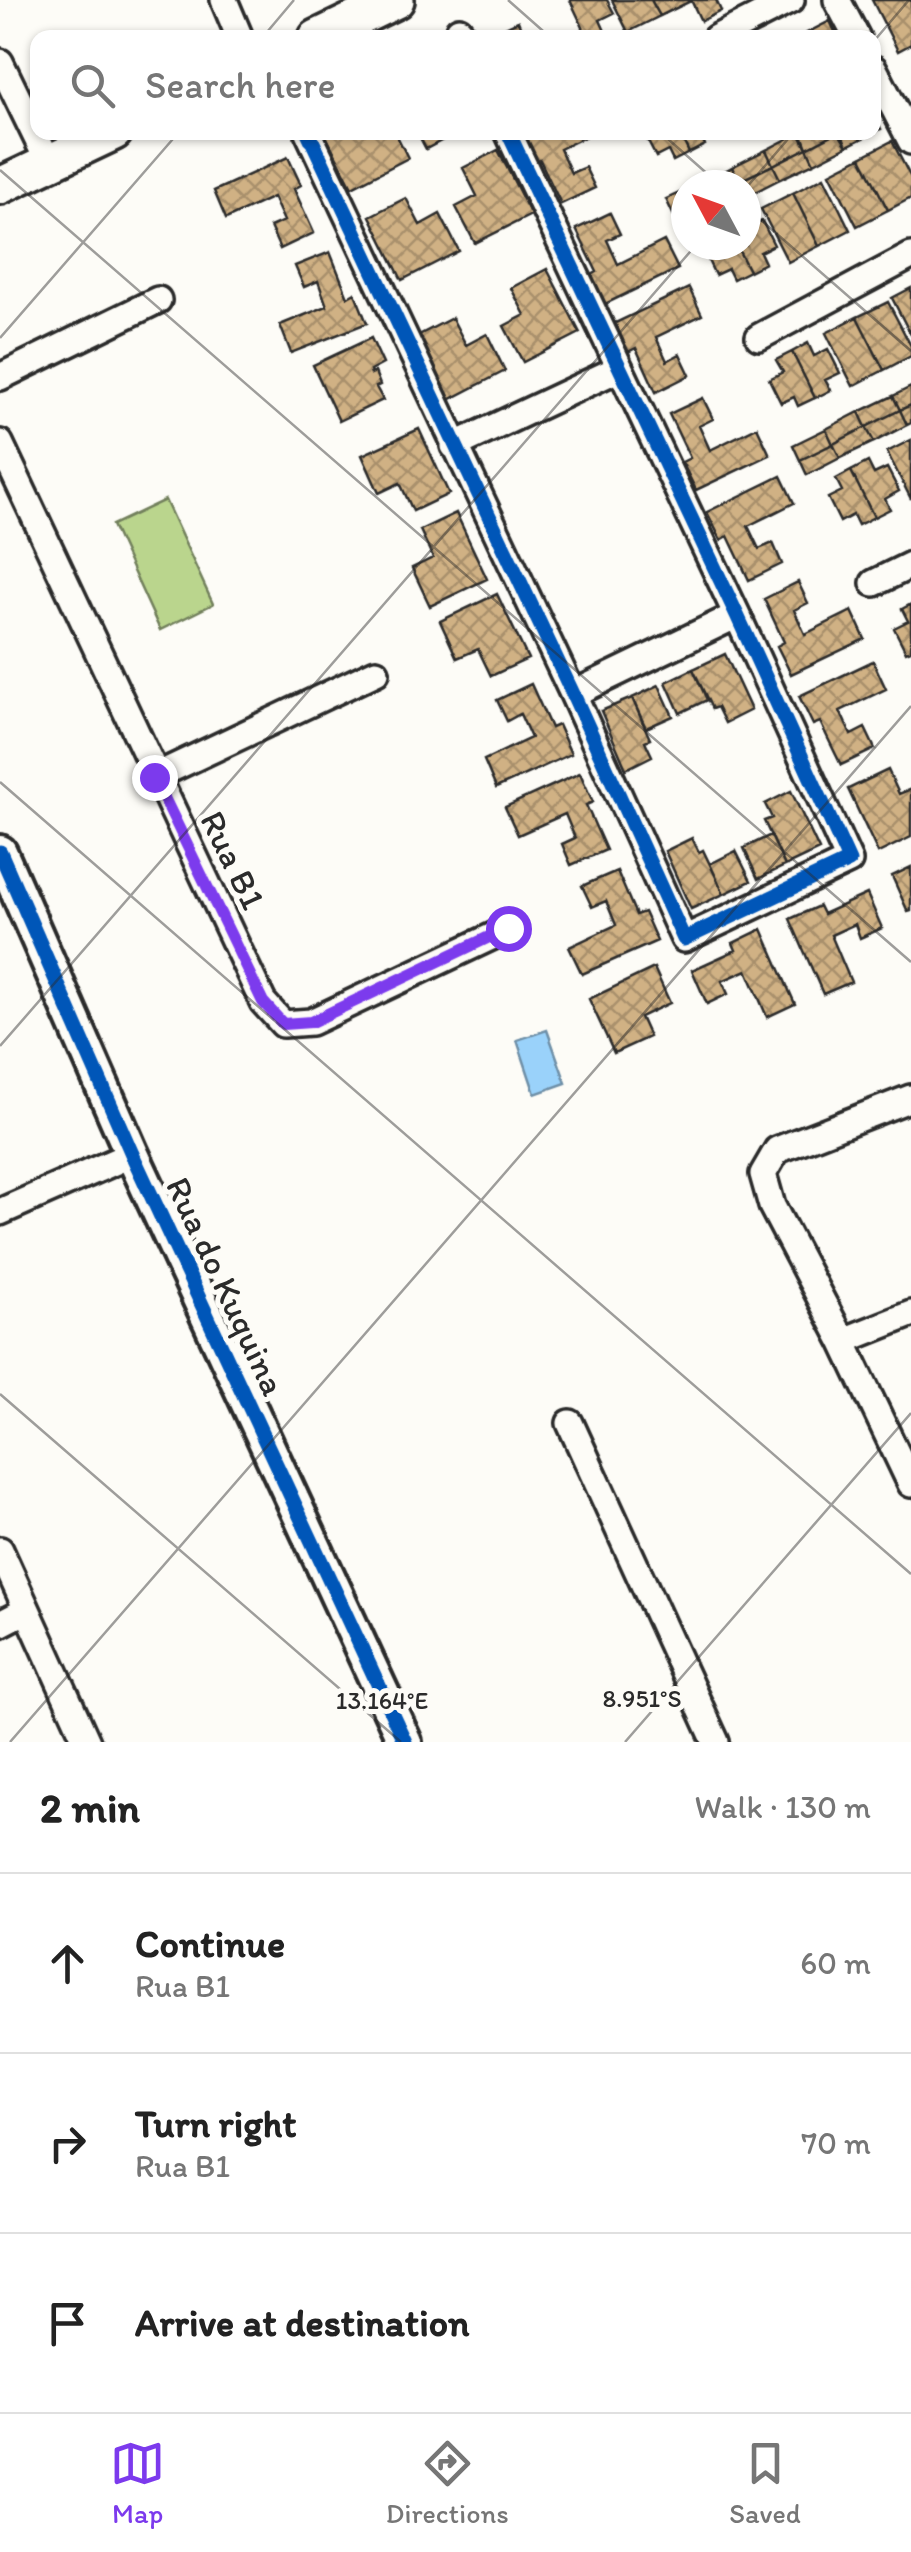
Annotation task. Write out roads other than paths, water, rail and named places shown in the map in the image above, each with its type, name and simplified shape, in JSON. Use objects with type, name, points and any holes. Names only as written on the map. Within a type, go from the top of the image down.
[{"type":"main road","points":[[333,30],[396,0]]},
{"type":"main road","points":[[0,186],[97,140]]},
{"type":"street","points":[[224,0],[237,30]]},
{"type":"street","points":[[732,30],[792,0]]},
{"type":"street","points":[[838,0],[853,30]]},
{"type":"street","points":[[0,62],[30,124]]},
{"type":"street","points":[[881,83],[911,141]]},
{"type":"street","points":[[38,140],[49,163]]},
{"type":"street","points":[[312,140],[684,939],[849,861],[512,140]]},
{"type":"street","points":[[759,337],[911,256]]},
{"type":"street","points":[[0,376],[158,300]]},
{"type":"street","points":[[454,446],[620,368]]},
{"type":"street","name":"Rua B1","points":[[0,444],[263,1002],[283,1024],[311,1022],[508,928]]},
{"type":"street","points":[[874,584],[911,565]]},
{"type":"street","points":[[572,694],[737,615]]},
{"type":"street","points":[[154,777],[376,672]]},
{"type":"street","name":"Rua do Kuquina","points":[[0,852],[132,1154],[405,1742]]},
{"type":"street","points":[[911,1098],[778,1150],[763,1174],[772,1206],[843,1341],[911,1484]]},
{"type":"street","points":[[0,1212],[132,1154]]},
{"type":"street","points":[[843,1341],[911,1314]]},
{"type":"street","points":[[570,1423],[716,1742]]},
{"type":"street","points":[[0,1550],[87,1742]]},
{"type":"street","points":[[0,1624],[27,1610]]},
{"type":"water","points":[[547,1030],[566,1083],[535,1094],[517,1040]]}]
